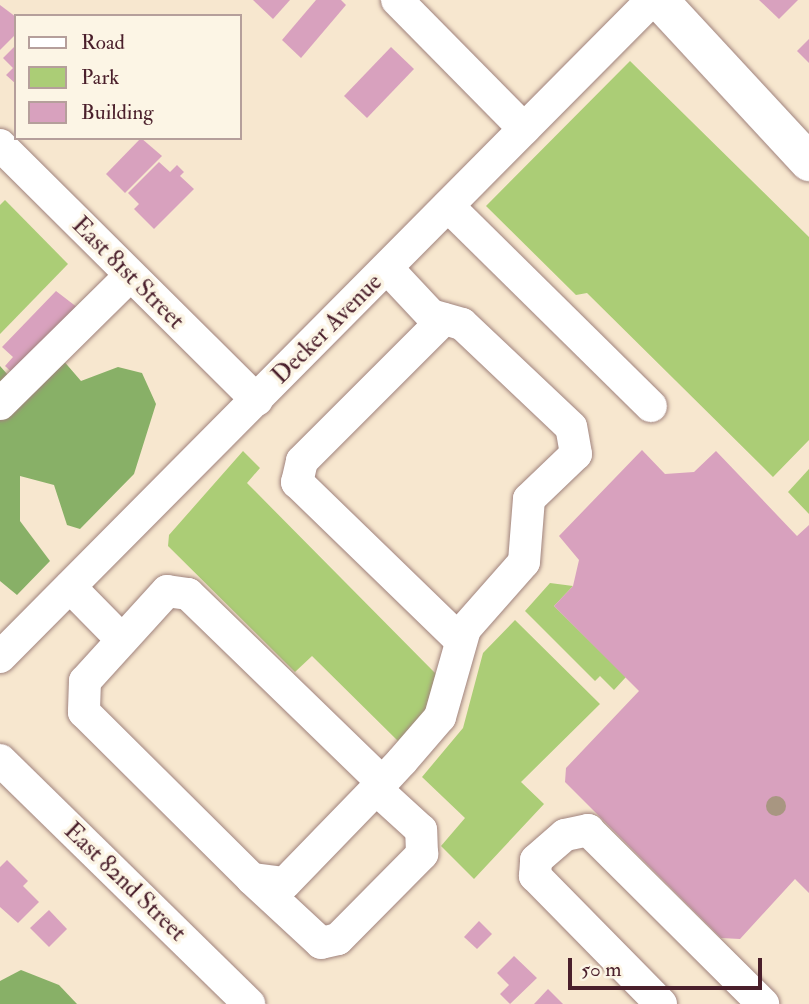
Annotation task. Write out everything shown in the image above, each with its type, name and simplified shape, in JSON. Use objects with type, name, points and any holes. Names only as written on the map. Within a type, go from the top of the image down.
[{"type":"main road","points":[[659,0],[809,162]]},
{"type":"street","points":[[397,0],[524,129]]},
{"type":"street","name":"Decker Avenue","points":[[0,657],[652,0]]},
{"type":"street","name":"East 81st Street","points":[[0,145],[257,400]]},
{"type":"street","points":[[448,206],[651,406]]},
{"type":"street","points":[[252,879],[285,883],[440,717],[465,629],[524,562],[529,499],[576,454],[571,427],[462,324],[431,316],[387,268]]},
{"type":"street","points":[[0,404],[130,276]]},
{"type":"street","points":[[444,319],[302,461],[297,482],[461,641]]},
{"type":"street","points":[[70,587],[122,640]]},
{"type":"street","points":[[167,591],[188,594],[421,830],[422,854],[338,939],[321,943],[252,879],[84,712],[85,681],[122,640],[167,591]]},
{"type":"street","name":"East 82nd Street","points":[[6,779],[249,1004]]},
{"type":"street","points":[[661,1004],[536,876],[536,860],[565,835],[588,830],[763,1004]]},
{"type":"green space","points":[[630,61],[809,237],[809,440],[773,477],[587,293],[576,295],[486,206]]},
{"type":"green space","points":[[5,200],[68,264],[0,334],[0,205]]},
{"type":"green space","points":[[62,359],[81,381],[118,367],[142,373],[156,404],[134,474],[80,529],[67,525],[54,485],[20,476],[20,521],[50,561],[17,595],[0,581],[0,366],[24,393]]},
{"type":"green space","points":[[243,451],[260,468],[247,483],[436,674],[423,718],[399,742],[312,656],[295,672],[168,546],[169,535]]},
{"type":"green space","points":[[809,469],[809,514],[788,492]]},
{"type":"green space","points":[[550,583],[573,586],[554,606],[626,677],[614,690],[600,676],[595,681],[525,611]]},
{"type":"green space","points":[[515,620],[600,704],[521,782],[544,804],[474,879],[441,846],[465,818],[422,777],[463,728],[483,653]]},
{"type":"green space","points":[[21,970],[59,985],[77,1004],[0,1004],[0,981]]},
{"type":"building","points":[[253,0],[290,0],[273,19]]},
{"type":"building","points":[[316,0],[341,0],[346,5],[301,58],[282,40]]},
{"type":"building","points":[[759,0],[798,0],[779,19]]},
{"type":"building","points":[[0,5],[14,16],[14,36],[0,50]]},
{"type":"building","points":[[809,39],[809,63],[797,51]]},
{"type":"building","points":[[14,47],[14,82],[6,75],[13,68],[3,58]]},
{"type":"building","points":[[391,47],[414,69],[367,118],[344,96]]},
{"type":"building","points":[[139,140],[143,140],[162,156],[125,193],[106,174]]},
{"type":"building","points":[[159,162],[170,172],[177,165],[184,172],[180,176],[194,189],[154,229],[134,209],[139,204],[128,193]]},
{"type":"building","points":[[56,291],[82,311],[20,380],[5,366],[13,357],[2,347]]},
{"type":"building","points":[[642,450],[665,474],[694,472],[716,451],[797,536],[809,525],[809,893],[795,879],[740,939],[721,938],[565,782],[566,768],[639,691],[554,606],[573,586],[579,560],[559,536]]},
{"type":"building","points":[[7,860],[28,881],[23,886],[39,902],[18,923],[0,907],[0,867]]},
{"type":"building","points":[[49,910],[67,929],[49,947],[30,928]]},
{"type":"building","points":[[479,921],[492,934],[477,949],[464,937]]},
{"type":"building","points":[[514,956],[537,978],[510,1004],[500,994],[509,985],[497,973]]},
{"type":"building","points":[[548,989],[563,1004],[534,1004]]}]
